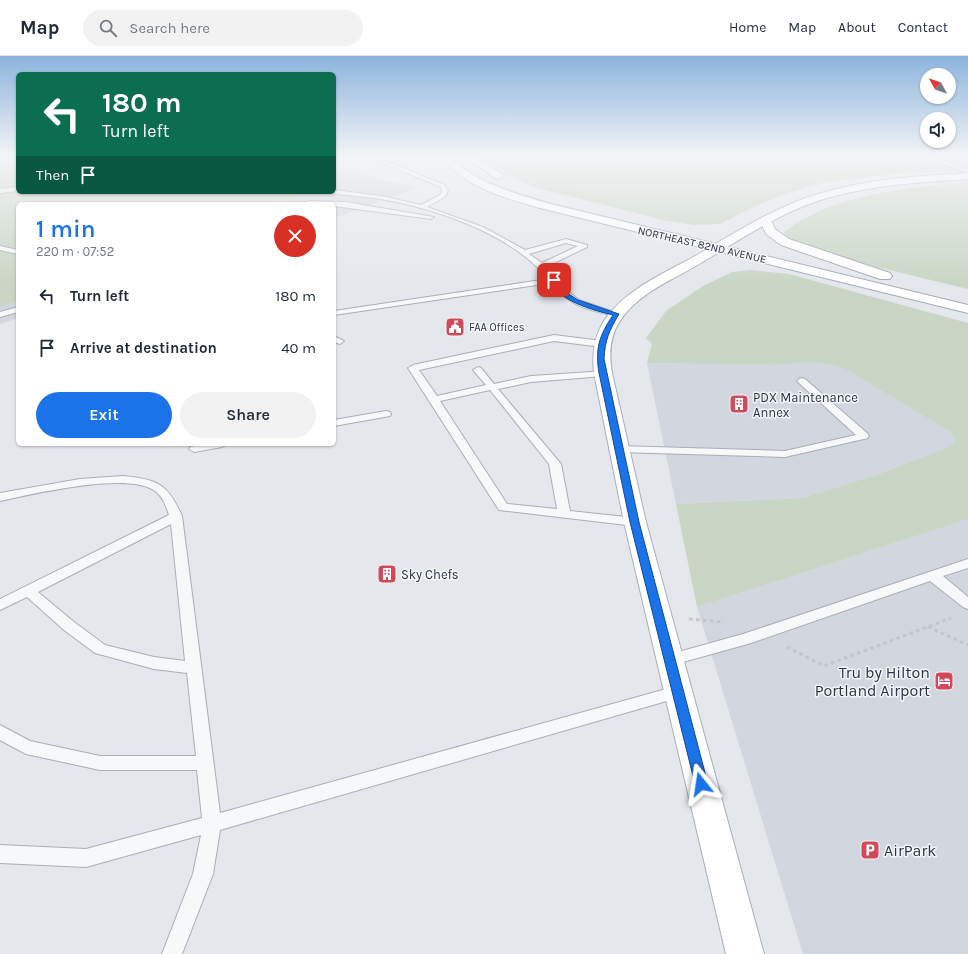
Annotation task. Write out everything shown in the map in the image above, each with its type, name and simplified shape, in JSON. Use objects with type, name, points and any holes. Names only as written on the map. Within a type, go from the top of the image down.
[{"type":"main road","name":"NORTHEAST 82ND AVENUE","points":[[522,199],[574,214],[968,310]]},
{"type":"main road","name":"NORTHEAST 82ND AVENUE","points":[[560,199],[968,298]]},
{"type":"main road","points":[[746,954],[677,692],[635,522],[618,449],[611,406],[600,359],[606,331],[616,314],[635,296],[766,220],[796,205],[816,199]]},
{"type":"main road","points":[[766,220],[770,231],[785,242],[893,280]]},
{"type":"lane","points":[[385,199],[421,207],[470,224],[496,235],[541,266],[554,280],[562,292],[576,302],[587,307],[616,314]]},
{"type":"lane","points":[[421,207],[437,199]]},
{"type":"lane","points":[[336,204],[365,206],[470,224]]},
{"type":"lane","points":[[524,253],[566,241],[584,246],[541,266]]},
{"type":"lane","points":[[0,248],[16,252]]},
{"type":"lane","points":[[336,313],[554,280]]},
{"type":"lane","points":[[0,315],[16,310]]},
{"type":"lane","points":[[602,344],[554,338],[413,368],[503,507],[635,522]]},
{"type":"lane","points":[[478,370],[554,464],[564,513]]},
{"type":"lane","points":[[434,399],[531,379],[603,373]]},
{"type":"lane","points":[[618,449],[785,454],[864,436],[802,381]]},
{"type":"lane","points":[[336,423],[386,414]]},
{"type":"lane","points":[[194,449],[211,446]]},
{"type":"lane","points":[[0,497],[97,481],[131,479],[155,486],[166,495],[176,516],[212,824],[203,874],[172,954]]},
{"type":"lane","points":[[0,605],[176,516]]},
{"type":"lane","points":[[669,660],[746,640],[968,562]]},
{"type":"lane","points":[[932,575],[968,604]]},
{"type":"lane","points":[[28,591],[69,626],[100,649],[154,664],[194,668]]},
{"type":"lane","points":[[0,854],[86,858],[212,824],[677,692]]},
{"type":"lane","points":[[0,732],[26,747],[100,763],[205,763]]},
{"type":"path","points":[[928,627],[968,645]]},
{"type":"shaded area","points":[[0,199],[387,199],[336,217],[336,202],[16,202],[16,319],[0,324]]},
{"type":"shaded area","points":[[815,362],[830,363],[845,369],[950,432],[955,440],[951,446],[879,474],[802,498],[676,504],[647,363],[772,365]]},
{"type":"shaded area","points":[[968,519],[968,954],[803,954],[697,607]]},
{"type":"green space","points":[[0,199],[295,199],[297,202],[16,202],[16,302],[0,307]]},
{"type":"green space","points":[[580,199],[773,199],[720,224],[695,225],[667,221]]},
{"type":"green space","points":[[857,199],[968,199],[968,289],[848,260],[795,242],[785,236],[784,232],[804,219]]},
{"type":"green space","points":[[750,270],[789,274],[968,323],[968,519],[697,607],[676,504],[802,498],[879,474],[951,446],[955,440],[950,432],[845,369],[835,366],[817,363],[770,365],[647,363],[652,344],[646,338],[666,311],[703,286],[732,272]]},
{"type":"place","name":"FAA Offices","points":[[455,327]]},
{"type":"place","name":"PDX Maintenance Annex","points":[[739,404]]},
{"type":"place","name":"Sky Chefs","points":[[387,574]]},
{"type":"place","name":"Tru by Hilton Portland Airport","points":[[944,681]]},
{"type":"place","name":"AirPark","points":[[870,850]]},
{"type":"route","points":[[554,280],[562,292],[576,302],[587,307],[616,314],[606,331],[600,359],[611,406],[618,449],[635,522],[701,784]]}]
